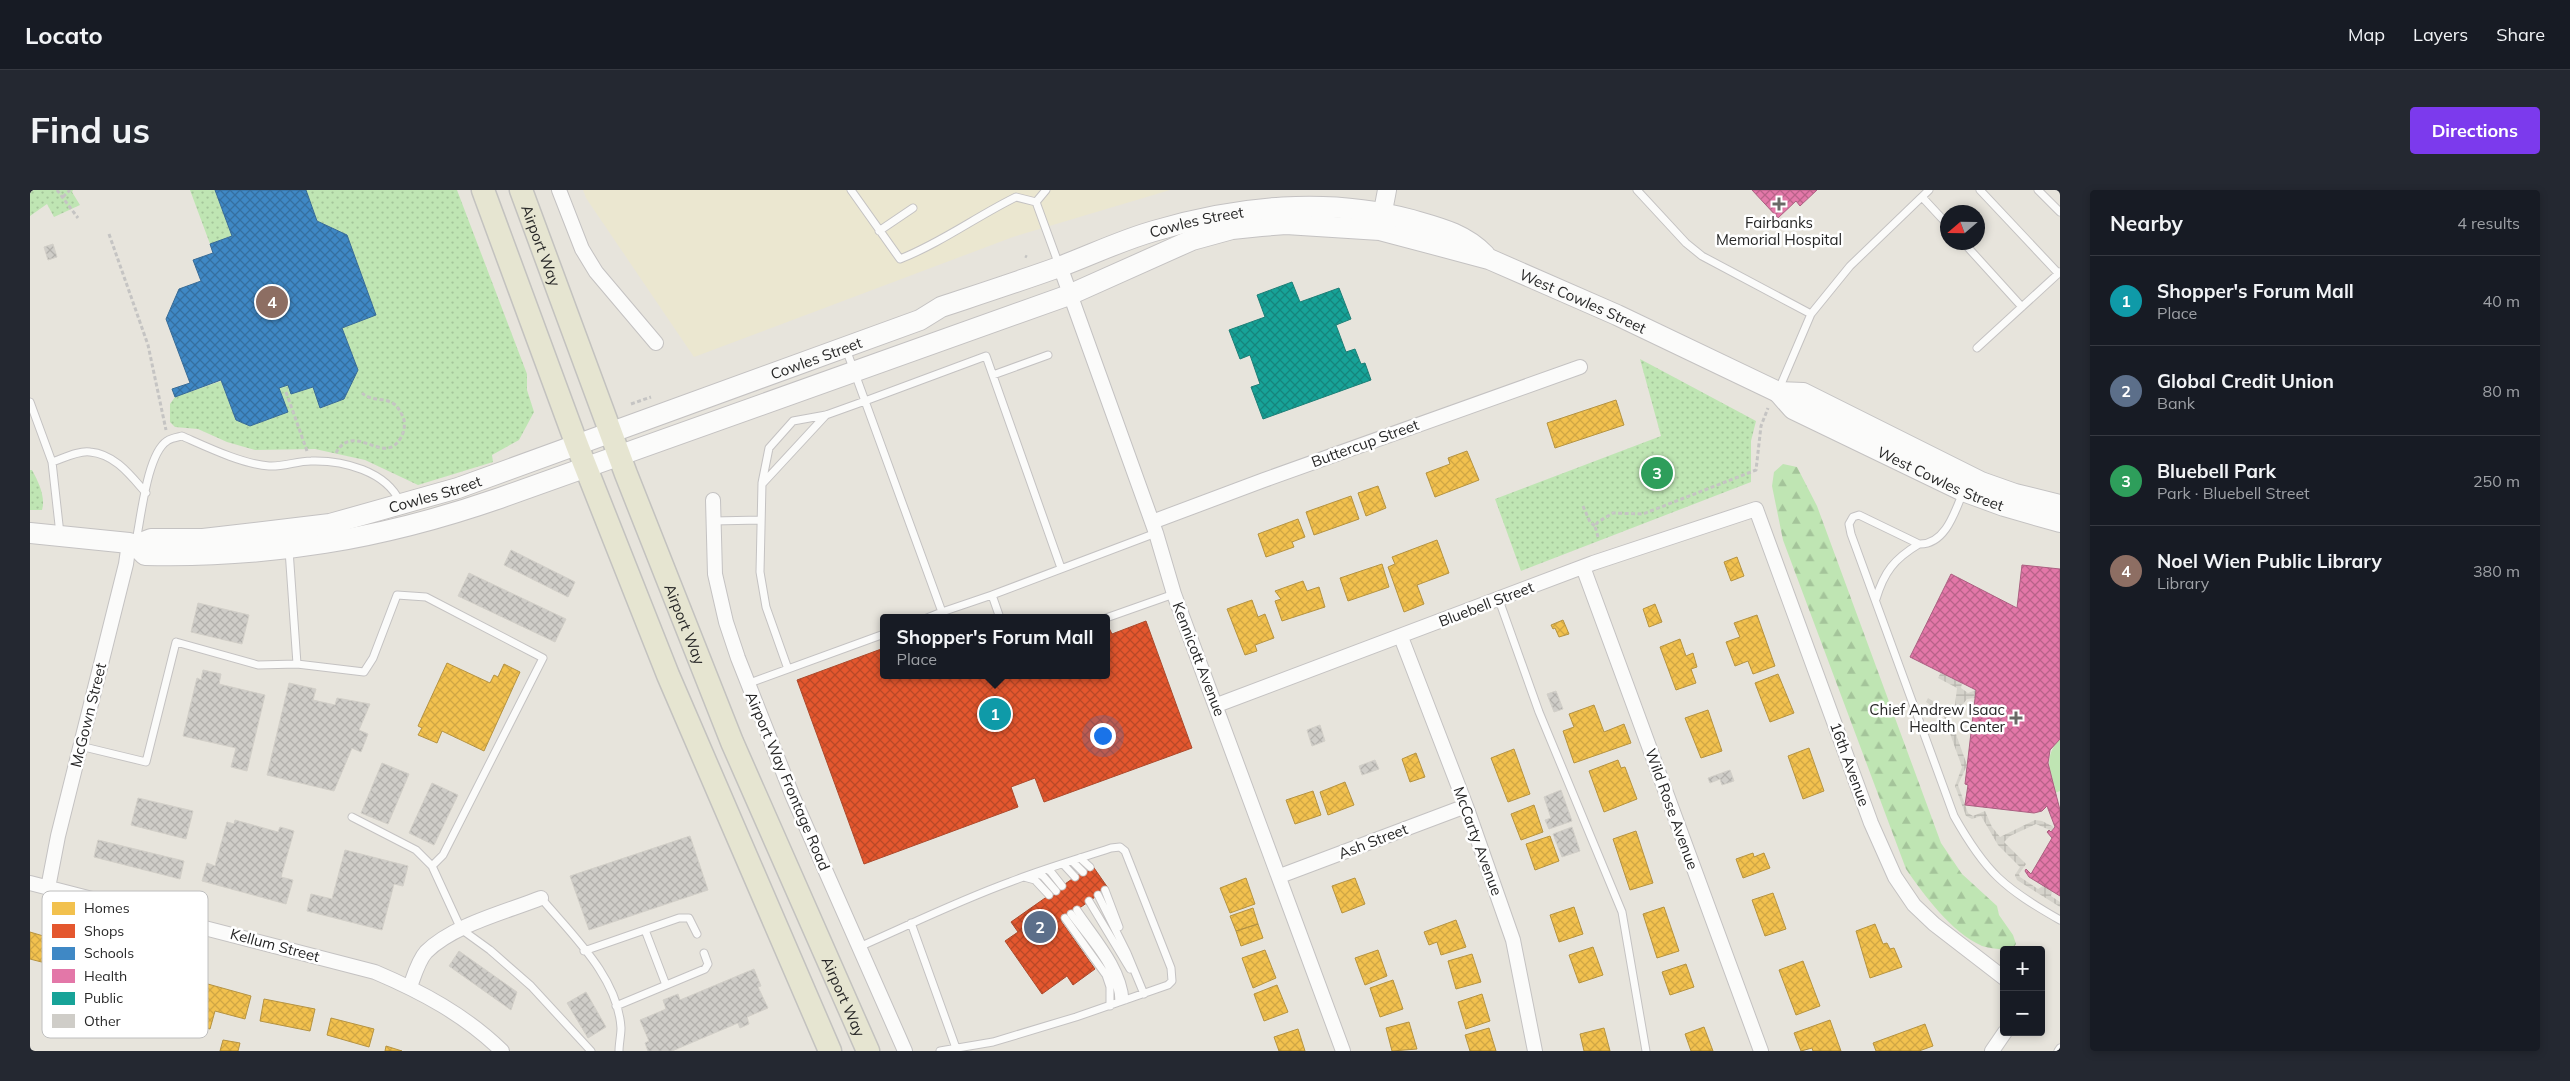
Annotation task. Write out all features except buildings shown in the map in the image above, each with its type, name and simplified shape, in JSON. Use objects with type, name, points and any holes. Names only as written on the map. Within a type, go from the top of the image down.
[{"type":"main road","points":[[483,190],[577,445],[668,675],[830,1051]]},
{"type":"main road","name":"Airport Way","points":[[521,190],[619,455],[732,742],[868,1051]]},
{"type":"main road","name":"Cowles Street","points":[[136,548],[151,539],[203,539],[330,524],[458,488],[920,320],[941,307],[1154,231],[1232,213],[1274,207],[1312,206],[1381,221]]},
{"type":"main road","name":"Cowles Street","points":[[30,533],[184,556],[288,549],[371,536],[452,515],[1069,295],[1192,240],[1232,229],[1286,224],[1381,221]]},
{"type":"main road","name":"West Cowles Street","points":[[1381,221],[1488,259],[1617,316],[1773,400],[1966,484],[2004,506],[2060,522]]},
{"type":"main road","name":"West Cowles Street","points":[[1966,484],[2060,505]]},
{"type":"street","points":[[559,190],[582,249],[596,272],[656,343]]},
{"type":"street","points":[[1381,221],[1387,190]]},
{"type":"street","name":"Kennicott Avenue","points":[[1060,266],[1154,528],[1174,594],[1217,705],[1343,1051]]},
{"type":"street","name":"Buttercup Street","points":[[1154,528],[1257,482],[1580,367]]},
{"type":"street","name":"Airport Way Frontage Road","points":[[713,500],[712,521],[715,574],[726,622],[747,684],[793,797],[905,1051]]},
{"type":"street","name":"Bluebell Street","points":[[1217,705],[1583,567],[1756,509]]},
{"type":"street","name":"16th Avenue","points":[[1756,509],[1871,822],[1895,877],[1914,905],[1934,924],[2000,975]]},
{"type":"street","name":"McGown Street","points":[[48,888],[58,836],[126,564],[136,548]]},
{"type":"street","name":"Wild Rose Avenue","points":[[1583,567],[1761,1051]]},
{"type":"street","name":"McCarty Avenue","points":[[1401,637],[1466,806],[1513,940],[1536,1051]]},
{"type":"street","name":"Ash Street","points":[[1280,876],[1466,806]]},
{"type":"street","name":"Kellum Street","points":[[30,883],[60,891]]},
{"type":"street","points":[[410,987],[425,953],[461,929],[542,898]]},
{"type":"street","name":"Kellum Street","points":[[208,928],[375,972],[410,987],[447,1008],[487,1037],[502,1051]]},
{"type":"street","points":[[1992,1051],[2002,1036]]},
{"type":"lane","points":[[852,190],[879,231],[900,258],[930,247],[964,224],[1016,197],[1036,202]]},
{"type":"lane","points":[[1036,202],[1046,190]]},
{"type":"lane","points":[[1637,190],[1686,243],[1702,256],[1811,314]]},
{"type":"lane","points":[[1773,400],[1811,314],[1850,266],[1929,190]]},
{"type":"lane","points":[[1977,348],[2059,273],[1980,190]]},
{"type":"lane","points":[[2038,190],[2060,212]]},
{"type":"lane","points":[[1922,197],[1940,216]]},
{"type":"lane","points":[[1036,202],[1060,266]]},
{"type":"lane","points":[[879,231],[913,208]]},
{"type":"lane","points":[[1970,250],[2022,307]]},
{"type":"lane","points":[[846,347],[942,612]]},
{"type":"lane","points":[[993,375],[1048,355]]},
{"type":"lane","points":[[788,669],[766,606],[760,572],[761,520],[762,483],[769,448],[793,421],[826,415],[986,356],[1061,568]]},
{"type":"lane","points":[[30,402],[52,462],[60,537]]},
{"type":"lane","points":[[762,483],[826,415]]},
{"type":"lane","points":[[136,548],[146,494],[146,480],[160,449],[168,441],[182,436],[219,453],[269,466],[310,461],[344,463],[377,477],[394,489],[402,504]]},
{"type":"lane","points":[[52,462],[89,451],[110,458],[125,469],[146,494]]},
{"type":"lane","points":[[1966,484],[1952,519],[1937,540],[1928,544],[1919,544],[1859,515],[1853,518],[1849,524],[1851,534],[1954,816],[1974,851],[1993,875],[2014,892],[2060,920]]},
{"type":"lane","points":[[712,521],[761,520]]},
{"type":"lane","points":[[937,614],[1061,568],[1154,528]]},
{"type":"lane","points":[[285,530],[296,664]]},
{"type":"lane","points":[[1876,599],[1882,577],[1894,564],[1919,544]]},
{"type":"lane","points":[[1110,617],[1174,594]]},
{"type":"lane","points":[[80,746],[146,762],[176,642],[258,665],[296,664],[364,672],[373,658],[397,595],[426,597],[543,658],[444,855],[432,866]]},
{"type":"lane","points":[[992,595],[999,614]]},
{"type":"lane","points":[[1499,600],[1539,712],[1622,912],[1646,1051]]},
{"type":"lane","points":[[747,684],[880,635]]},
{"type":"lane","points":[[352,817],[416,850],[432,866],[461,929],[490,950],[531,986],[591,1051]]},
{"type":"lane","points":[[859,948],[898,931],[910,923],[1024,877],[1112,848],[1120,847],[1125,851],[1171,968],[1172,981],[1168,985],[1110,1006],[993,1042],[940,1051]]},
{"type":"lane","points":[[1080,858],[1090,867]]},
{"type":"lane","points":[[1072,861],[1083,872]]},
{"type":"lane","points":[[1063,864],[1075,877]]},
{"type":"lane","points":[[1036,873],[1059,888],[1047,869]]},
{"type":"lane","points":[[1024,877],[1034,880],[1049,895]]},
{"type":"lane","points":[[1105,890],[1141,995]]},
{"type":"lane","points":[[1098,895],[1127,953]]},
{"type":"lane","points":[[542,898],[605,979],[616,1006],[621,1028],[619,1051]]},
{"type":"lane","points":[[1089,901],[1129,967],[1141,995]]},
{"type":"lane","points":[[1110,1006],[1110,987],[1106,975],[1071,914],[1113,974],[1122,1001]]},
{"type":"lane","points":[[584,951],[679,918],[689,918],[697,934]]},
{"type":"lane","points":[[910,923],[956,1048]]},
{"type":"lane","points":[[645,930],[666,985]]},
{"type":"lane","points":[[616,1006],[705,969],[708,964],[704,953]]},
{"type":"path","points":[[57,190],[78,218]]},
{"type":"path","points":[[63,197],[70,190]]},
{"type":"path","points":[[108,234],[148,345],[158,384],[168,441]]},
{"type":"path","points":[[286,392],[310,461]]},
{"type":"path","points":[[331,462],[338,449],[350,441],[358,441],[377,448],[383,448],[392,446],[399,441],[403,433],[402,413],[395,404],[387,400],[372,400],[362,393]]},
{"type":"path","points":[[632,404],[651,397]]},
{"type":"path","points":[[1595,526],[1613,513],[1643,514],[1753,473],[1757,467],[1761,426],[1773,400]]},
{"type":"path","points":[[1583,506],[1590,522],[1595,526],[1598,537]]},
{"type":"shaded area","points":[[583,190],[1170,190],[1013,237],[694,357],[586,198]]},
{"type":"shaded area","points":[[1941,672],[1962,683],[1961,688],[1968,693],[1976,690],[1975,698],[1967,699],[1960,708],[1948,712],[1967,765],[1958,785],[1968,813],[1973,816],[1985,811],[1992,827],[2000,837],[2035,820],[2054,827],[2052,831],[2036,824],[2010,836],[2004,842],[2026,864],[2019,874],[2020,877],[2038,889],[2043,886],[2052,891],[2051,896],[2060,902],[2060,907],[2017,880],[2015,875],[2020,867],[1998,845],[1981,816],[1972,819],[1966,816],[1955,786],[1962,767],[1943,714],[1926,702],[1928,698],[1944,708],[1955,705],[1957,688],[1938,678]]},
{"type":"green space","points":[[30,190],[73,190],[72,192],[80,205],[54,217],[47,204],[30,216]]},
{"type":"green space","points":[[190,190],[215,190],[232,236],[210,244]]},
{"type":"green space","points":[[306,190],[457,190],[527,374],[527,390],[534,412],[519,440],[492,455],[493,462],[418,485],[365,460],[315,449],[255,450],[227,442],[198,429],[175,427],[170,422],[170,404],[175,397],[221,381],[236,420],[250,426],[288,412],[279,388],[288,385],[291,394],[313,387],[321,408],[344,399],[358,370],[342,328],[376,315],[347,235],[317,221]]},
{"type":"green space","points":[[1640,359],[1756,421],[1751,441],[1751,482],[1521,571],[1495,499],[1661,436]]},
{"type":"green space","points":[[1783,464],[1797,467],[1817,506],[1941,843],[1962,874],[1997,906],[1999,915],[2013,935],[2016,944],[2015,946],[2000,946],[2000,949],[1997,949],[1982,946],[1971,940],[1939,912],[1906,869],[1783,540],[1772,486],[1774,472]]},
{"type":"green space","points":[[30,470],[32,470],[41,489],[42,510],[30,510]]},
{"type":"green space","points":[[2060,739],[2060,791],[2055,793],[2049,764],[2051,752]]},
{"type":"place","name":"Fairbanks Memorial Hospital","points":[[1779,204]]},
{"type":"place","name":"Noel Wien Public Library","points":[[272,302]]},
{"type":"place","name":"Bluebell Park","points":[[1657,473]]},
{"type":"place","name":"Shopper's Forum Mall","points":[[995,714]]},
{"type":"place","name":"Chief Andrew Isaac Health Center","points":[[2016,718]]},
{"type":"place","name":"Global Credit Union","points":[[1040,927]]}]
